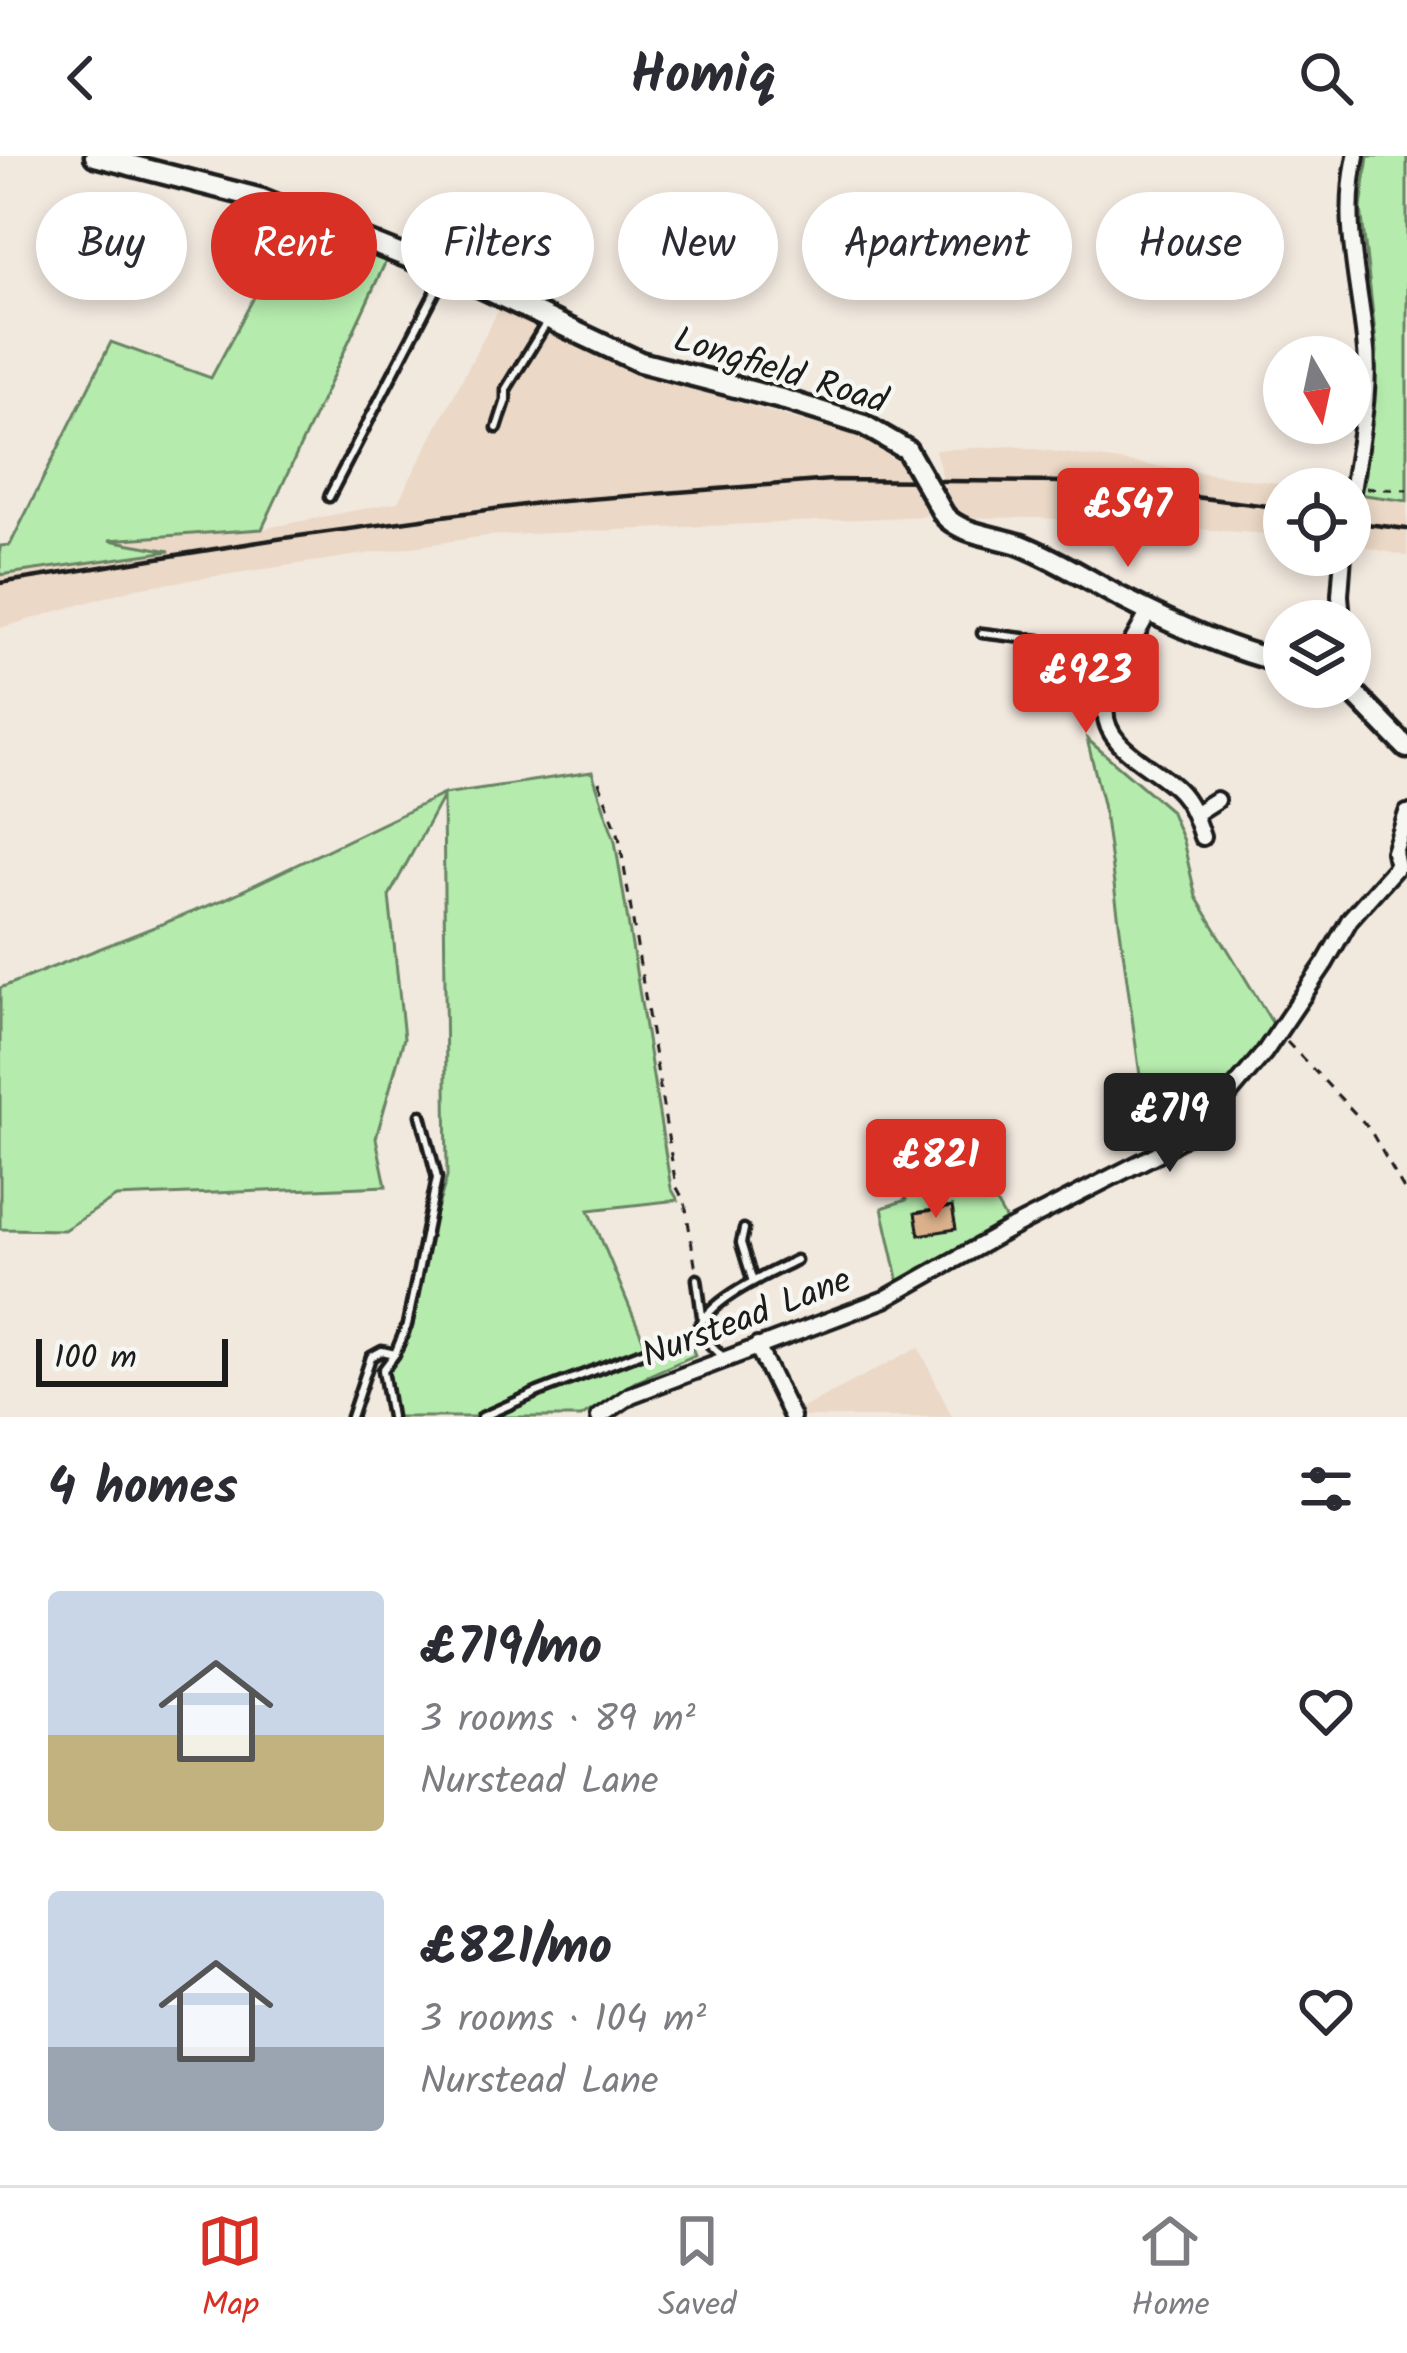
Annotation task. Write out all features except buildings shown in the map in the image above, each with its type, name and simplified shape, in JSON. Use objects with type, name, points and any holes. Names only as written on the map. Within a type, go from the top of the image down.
[{"type":"main road","name":"Longfield Road","points":[[95,156],[262,200],[401,255]]},
{"type":"main road","name":"Longfield Road","points":[[505,300],[640,362],[864,424],[907,450],[948,520],[1052,558],[1149,611]]},
{"type":"main road","points":[[1149,611],[1263,656]]},
{"type":"main road","points":[[1368,708],[1407,748]]},
{"type":"street","points":[[1355,468],[1366,396],[1366,342],[1348,215],[1357,156]]},
{"type":"street","points":[[1149,611],[1105,709],[1118,742],[1176,788],[1194,814],[1202,837]]},
{"type":"street","points":[[1194,814],[1216,800]]},
{"type":"street","name":"Nurstead Lane","points":[[599,1417],[631,1395],[885,1299],[1190,1133],[1279,1034],[1349,919],[1402,862],[1394,852],[1407,813]]},
{"type":"street","points":[[758,1346],[792,1417]]},
{"type":"lane","points":[[329,497],[431,300]]},
{"type":"lane","points":[[496,428],[506,388],[548,320]]},
{"type":"lane","points":[[982,633],[1040,640],[1116,676]]},
{"type":"lane","points":[[1090,645],[1084,656],[1116,676]]},
{"type":"lane","points":[[391,1417],[383,1370],[407,1324],[436,1178],[421,1115]]},
{"type":"lane","points":[[744,1229],[741,1243],[754,1282]]},
{"type":"lane","points":[[703,1316],[796,1260]]},
{"type":"lane","points":[[482,1417],[697,1331],[703,1316],[697,1279]]},
{"type":"lane","points":[[697,1331],[724,1358]]},
{"type":"lane","points":[[351,1417],[371,1357],[382,1351],[395,1354]]},
{"type":"path","points":[[1371,489],[1407,490]]},
{"type":"path","points":[[599,782],[620,836],[676,1186],[685,1202],[697,1279]]},
{"type":"path","points":[[1279,1034],[1370,1128],[1407,1195]]},
{"type":"shaded area","points":[[500,307],[655,379],[877,442],[890,458],[900,458],[927,516],[486,536],[136,588],[0,628],[0,546],[262,529],[398,502]]},
{"type":"shaded area","points":[[1013,446],[1263,481],[1263,534],[1041,518],[954,517],[935,450]]},
{"type":"shaded area","points":[[1371,496],[1407,501],[1407,556],[1371,548]]},
{"type":"shaded area","points":[[919,1347],[952,1417],[800,1417],[797,1411]]},
{"type":"green space","points":[[1368,156],[1407,156],[1407,501],[1371,496],[1371,468],[1366,468],[1377,351],[1361,208]]},
{"type":"green space","points":[[377,257],[386,261],[377,280]]},
{"type":"green space","points":[[253,300],[368,300],[262,529],[109,540],[170,551],[0,575],[0,546],[10,545],[111,342],[211,378]]},
{"type":"green space","points":[[1087,739],[1170,810],[1196,897],[1273,1024],[1220,1095],[1150,1149],[1103,804]]},
{"type":"green space","points":[[592,772],[615,841],[671,1188],[678,1200],[589,1210],[650,1356],[689,1340],[695,1355],[638,1380],[581,1417],[395,1417],[387,1373],[447,1177],[443,796],[389,896],[404,1038],[376,1138],[386,1186],[116,1197],[64,1230],[0,1229],[0,988],[225,899],[444,794]]},
{"type":"green space","points":[[943,1145],[966,1150],[1008,1224],[899,1283],[882,1208],[906,1200],[896,1153]]},
{"type":"railway","points":[[0,583],[538,503],[831,480],[1073,482],[1263,505]]},
{"type":"railway","points":[[1371,525],[1407,529]]}]
